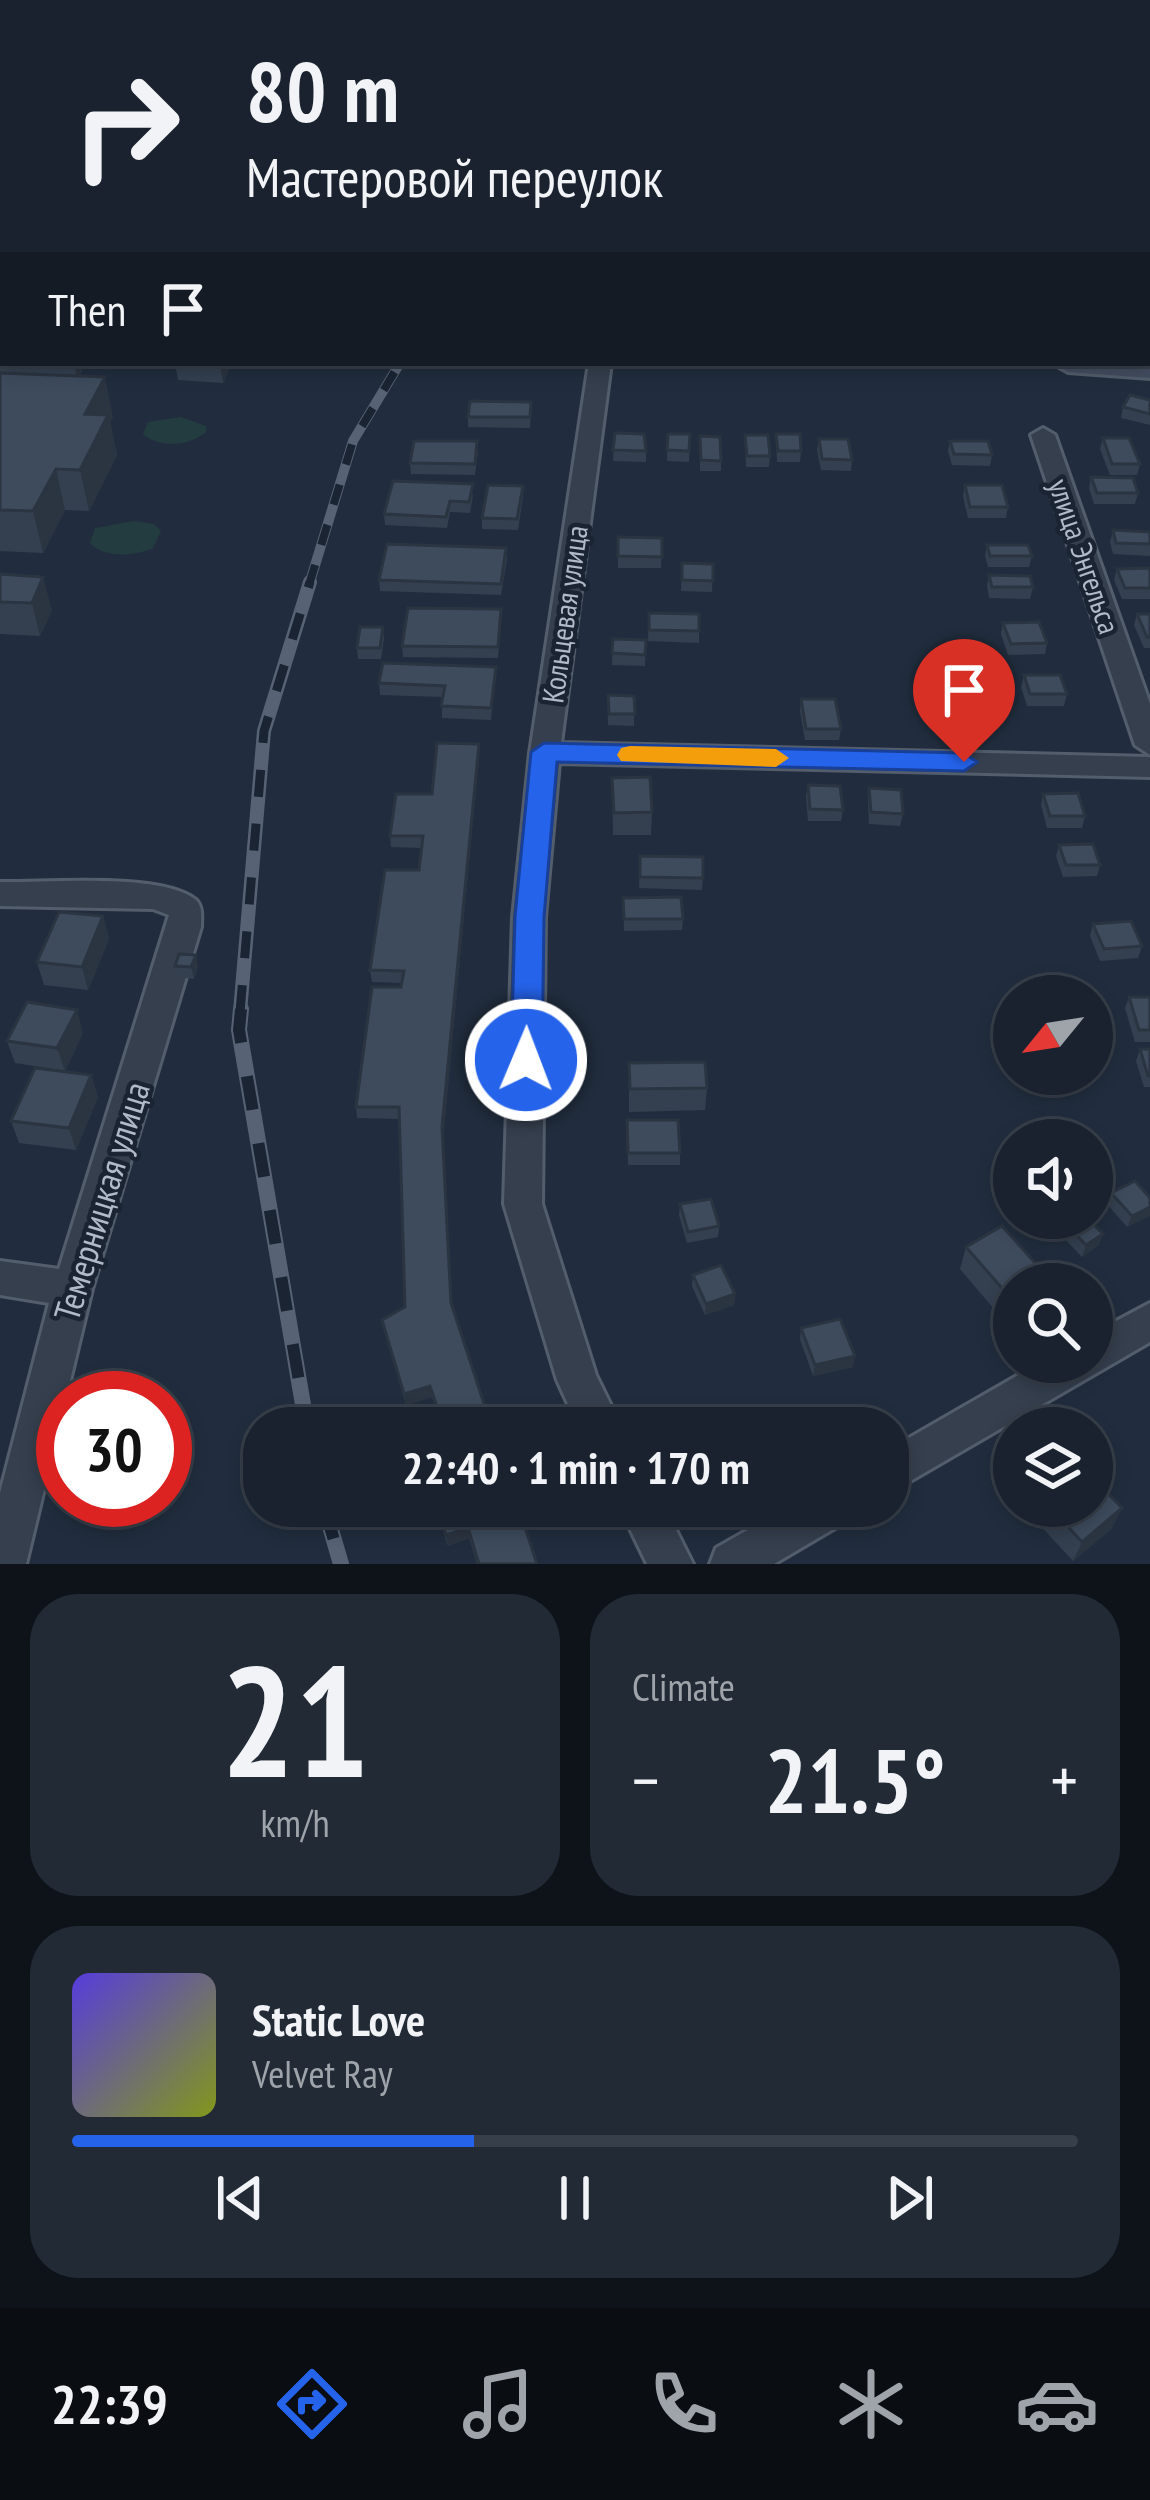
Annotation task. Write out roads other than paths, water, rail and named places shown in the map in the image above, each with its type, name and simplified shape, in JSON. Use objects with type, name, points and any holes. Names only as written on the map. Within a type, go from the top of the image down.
[{"type":"main road","points":[[1117,366],[1150,368]]},
{"type":"street","name":"Кольцевая улица","points":[[591,1407],[577,1380],[524,1204],[530,917],[544,752],[600,366]]},
{"type":"street","name":"улица Энгельса","points":[[1043,435],[1150,745]]},
{"type":"street","points":[[544,752],[1150,767]]},
{"type":"street","name":"Темерницкая улица","points":[[0,894],[156,897],[185,909],[185,927],[72,1289],[4,1564]]},
{"type":"street","points":[[0,1278],[72,1289]]},
{"type":"street","points":[[1113,1342],[1150,1321]]},
{"type":"street","points":[[909,1461],[1043,1383]]},
{"type":"street","points":[[652,1527],[671,1564]]},
{"type":"street","points":[[732,1564],[796,1527]]},
{"type":"railway","points":[[309,585],[353,441],[398,366]]},
{"type":"railway","points":[[240,1012],[264,731],[310,582]]},
{"type":"railway","points":[[241,1009],[239,1030],[303,1407]]},
{"type":"railway","points":[[330,1527],[341,1564]]}]
